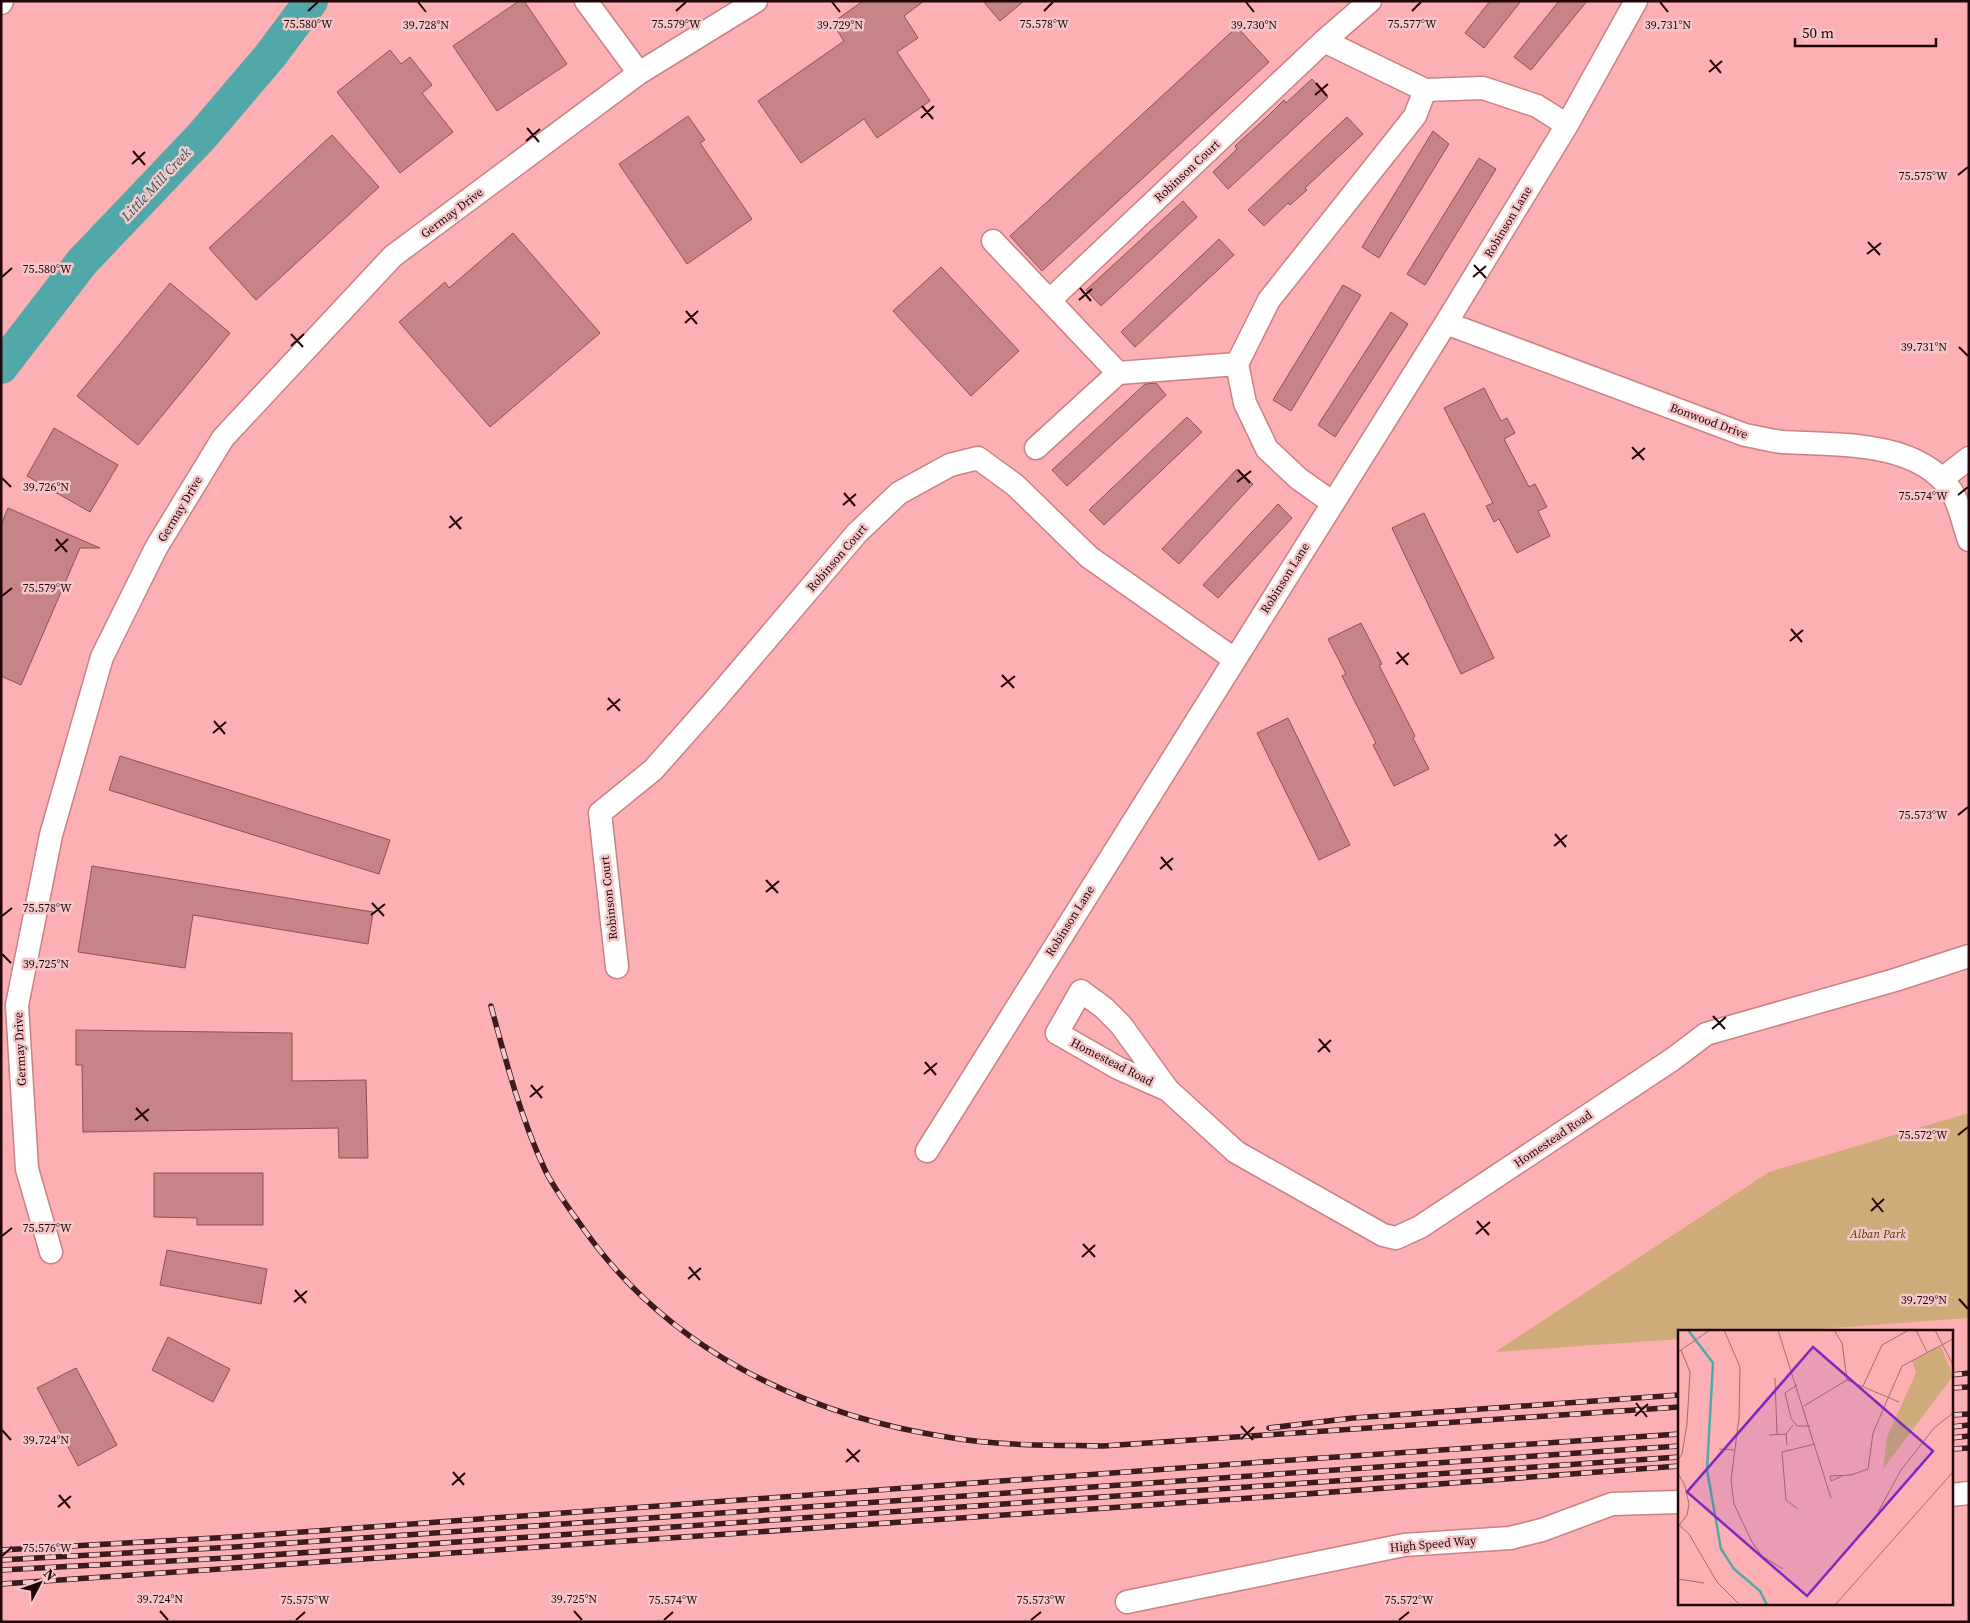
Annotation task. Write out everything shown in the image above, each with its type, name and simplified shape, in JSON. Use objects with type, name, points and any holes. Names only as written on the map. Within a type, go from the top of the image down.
[{"type":"street","points":[[586,1],[639,73]]},
{"type":"street","name":"Germay Drive","points":[[51,1252],[27,1169],[17,1005],[51,835],[102,658],[154,553],[223,438],[393,256],[639,73],[756,1]]},
{"type":"street","name":"Robinson Court","points":[[1050,300],[1324,41],[1370,1]]},
{"type":"street","name":"Robinson Lane","points":[[927,1151],[1446,323],[1567,125],[1636,1]]},
{"type":"street","points":[[1324,41],[1425,90],[1483,88],[1537,106],[1567,125]]},
{"type":"street","points":[[1332,503],[1300,479],[1267,450],[1245,403],[1237,364],[1269,300],[1415,116],[1425,90]]},
{"type":"street","points":[[993,241],[1118,373]]},
{"type":"street","name":"Bonwood Drive","points":[[1446,323],[1745,435],[1784,442],[1862,446],[1889,452],[1919,463],[1942,479],[1951,491],[1969,540]]},
{"type":"street","points":[[1036,448],[1118,373],[1237,364]]},
{"type":"street","name":"Robinson Court","points":[[617,966],[600,813],[653,770],[857,533],[899,493],[950,465],[978,458],[1015,485],[1089,557],[1234,659]]},
{"type":"street","points":[[1942,479],[1969,458]]},
{"type":"street","name":"Homestead Road","points":[[1168,1090],[1118,1068],[1057,1033],[1081,991],[1104,1008],[1121,1025],[1168,1090],[1236,1152],[1383,1235],[1396,1238],[1420,1227],[1673,1059],[1706,1034],[1895,980],[1969,956]]},
{"type":"street","points":[[1952,1494],[1969,1493]]},
{"type":"street","name":"High Speed Way","points":[[1127,1602],[1404,1545],[1510,1538],[1542,1530],[1612,1504],[1678,1502]]},
{"type":"green space","name":"Alban Park","points":[[1969,1113],[1969,1318],[1805,1330],[1678,1330],[1678,1339],[1495,1352],[1769,1172]]},
{"type":"building","points":[[519,1],[524,1],[567,64],[497,111],[453,46]]},
{"type":"building","points":[[863,1],[924,1],[904,16],[918,38],[897,52],[930,101],[877,138],[864,119],[801,163],[758,101],[844,41],[832,23]]},
{"type":"building","points":[[983,1],[1024,1],[1000,21]]},
{"type":"building","points":[[1490,1],[1521,1],[1484,48],[1465,33]]},
{"type":"building","points":[[1559,1],[1587,1],[1531,70],[1514,57]]},
{"type":"building","points":[[1237,27],[1269,62],[1042,271],[1010,236]]},
{"type":"building","points":[[390,50],[401,64],[410,57],[432,85],[422,93],[453,132],[400,173],[337,92]]},
{"type":"building","points":[[1312,79],[1328,97],[1228,189],[1213,172],[1237,149],[1235,146],[1284,100],[1286,103]]},
{"type":"building","points":[[688,116],[705,140],[700,143],[752,219],[687,264],[619,164]]},
{"type":"building","points":[[1347,117],[1363,134],[1305,188],[1307,190],[1290,205],[1288,203],[1264,226],[1248,210]]},
{"type":"building","points":[[1433,131],[1449,144],[1379,258],[1362,247]]},
{"type":"building","points":[[332,135],[379,187],[256,300],[209,248]]},
{"type":"building","points":[[1479,158],[1496,169],[1425,285],[1407,274]]},
{"type":"building","points":[[1183,201],[1197,217],[1101,306],[1086,290]]},
{"type":"building","points":[[513,233],[600,333],[490,427],[399,322],[445,282],[449,288]]},
{"type":"building","points":[[1219,239],[1234,255],[1135,347],[1121,332]]},
{"type":"building","points":[[941,267],[1019,351],[971,396],[893,311]]},
{"type":"building","points":[[170,283],[230,333],[138,445],[77,396]]},
{"type":"building","points":[[1343,285],[1361,295],[1291,411],[1273,400]]},
{"type":"building","points":[[1391,312],[1408,324],[1335,437],[1318,425]]},
{"type":"building","points":[[1156,383],[1166,395],[1067,486],[1052,470],[1145,384]]},
{"type":"building","points":[[1484,388],[1501,421],[1507,418],[1515,433],[1504,439],[1529,487],[1535,484],[1547,507],[1538,511],[1550,536],[1517,553],[1499,519],[1494,522],[1486,506],[1493,503],[1444,408]]},
{"type":"building","points":[[1187,417],[1202,432],[1104,525],[1089,510]]},
{"type":"building","points":[[54,428],[118,465],[90,512],[27,476]]},
{"type":"building","points":[[1237,469],[1253,484],[1179,564],[1162,549]]},
{"type":"building","points":[[1278,504],[1292,518],[1218,598],[1203,585]]},
{"type":"building","points":[[8,508],[100,548],[80,548],[21,685],[1,676],[1,525]]},
{"type":"building","points":[[1424,513],[1494,658],[1461,674],[1392,528]]},
{"type":"building","points":[[1361,623],[1382,664],[1379,665],[1415,736],[1413,738],[1429,769],[1394,786],[1373,745],[1376,743],[1342,676],[1346,674],[1328,639]]},
{"type":"building","points":[[1288,718],[1350,845],[1319,860],[1257,733]]},
{"type":"building","points":[[120,756],[390,840],[379,874],[109,790]]},
{"type":"building","points":[[92,866],[373,912],[368,944],[193,915],[185,968],[78,952]]},
{"type":"building","points":[[76,1030],[292,1033],[292,1081],[366,1080],[368,1158],[339,1158],[338,1128],[83,1132],[82,1065],[76,1065]]},
{"type":"building","points":[[154,1173],[263,1173],[263,1225],[197,1225],[197,1218],[154,1217]]},
{"type":"building","points":[[167,1250],[267,1269],[261,1304],[160,1285]]},
{"type":"building","points":[[168,1337],[230,1369],[213,1402],[152,1370]]},
{"type":"building","points":[[76,1368],[117,1445],[78,1466],[37,1388]]},
{"type":"waterway","name":"Little Mill Creek","points":[[1,367],[82,262],[201,137],[270,56],[311,1]]},
{"type":"railway","points":[[491,1006],[508,1069],[537,1152],[546,1172],[557,1191],[613,1266],[652,1305],[695,1340],[741,1369],[791,1393],[843,1413],[897,1428],[971,1441],[1028,1445],[1103,1446],[1678,1407]]},
{"type":"railway","points":[[1952,1375],[1969,1373]]},
{"type":"railway","points":[[1952,1388],[1969,1387]]},
{"type":"railway","points":[[1269,1428],[1353,1418],[1678,1395]]},
{"type":"railway","points":[[1952,1415],[1969,1414]]},
{"type":"railway","points":[[1952,1427],[1969,1425]]},
{"type":"railway","points":[[1,1550],[233,1537],[1263,1462],[1678,1434]]},
{"type":"railway","points":[[1952,1438],[1969,1436]]},
{"type":"railway","points":[[1,1560],[234,1547],[1678,1446]]},
{"type":"railway","points":[[1952,1449],[1969,1448]]},
{"type":"railway","points":[[1,1570],[227,1558],[1678,1457]]},
{"type":"railway","points":[[1,1584],[1265,1497],[1678,1466]]}]
